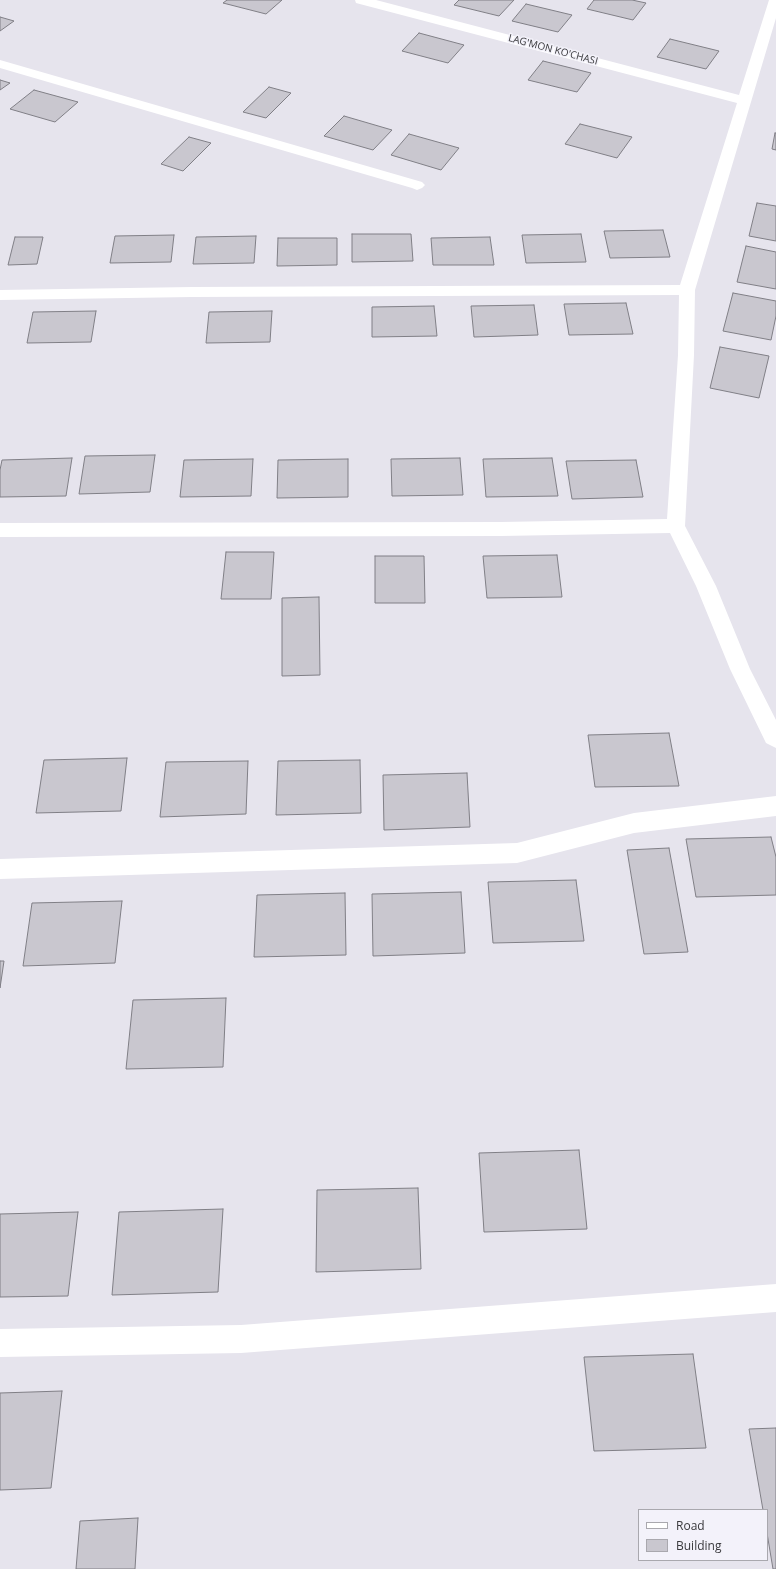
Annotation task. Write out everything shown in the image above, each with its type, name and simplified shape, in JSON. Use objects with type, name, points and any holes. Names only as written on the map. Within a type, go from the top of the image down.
[{"type":"street","name":"LAG'MON KO'CHASI","points":[[361,0],[745,101]]},
{"type":"street","points":[[775,0],[687,290],[686,355],[676,526],[706,586],[740,669],[776,739]]},
{"type":"street","points":[[0,64],[417,185]]},
{"type":"street","points":[[0,295],[192,292],[687,290]]},
{"type":"street","points":[[0,530],[501,529],[676,526]]},
{"type":"street","points":[[0,869],[517,853],[634,823],[776,806]]},
{"type":"street","points":[[0,1344],[241,1339],[776,1298]]},
{"type":"building","points":[[227,0],[282,0],[266,14],[223,3]]},
{"type":"building","points":[[459,0],[514,0],[499,16],[454,5]]},
{"type":"building","points":[[594,0],[632,0],[646,3],[633,20],[587,9]]},
{"type":"building","points":[[526,4],[572,15],[558,32],[512,21]]},
{"type":"building","points":[[0,17],[14,21],[0,31]]},
{"type":"building","points":[[419,33],[464,45],[448,63],[402,51]]},
{"type":"building","points":[[670,39],[719,51],[706,69],[657,57]]},
{"type":"building","points":[[543,61],[591,73],[577,92],[528,80]]},
{"type":"building","points":[[0,80],[10,83],[0,90]]},
{"type":"building","points":[[269,87],[291,93],[266,118],[243,112]]},
{"type":"building","points":[[34,90],[78,102],[55,122],[10,109]]},
{"type":"building","points":[[344,116],[392,130],[373,150],[324,136]]},
{"type":"building","points":[[580,124],[632,137],[617,158],[565,144]]},
{"type":"building","points":[[776,133],[776,150],[772,149]]},
{"type":"building","points":[[409,134],[459,148],[441,170],[391,155]]},
{"type":"building","points":[[189,137],[211,143],[183,171],[161,164]]},
{"type":"building","points":[[757,203],[776,206],[776,241],[749,236]]},
{"type":"building","points":[[663,230],[670,257],[610,258],[604,231]]},
{"type":"building","points":[[352,234],[411,234],[413,261],[352,262]]},
{"type":"building","points":[[581,234],[586,262],[526,263],[522,235]]},
{"type":"building","points":[[174,235],[171,262],[110,263],[115,236]]},
{"type":"building","points":[[256,236],[254,263],[193,264],[196,237]]},
{"type":"building","points":[[15,237],[43,237],[37,264],[8,265]]},
{"type":"building","points":[[490,237],[494,265],[433,265],[431,238]]},
{"type":"building","points":[[278,238],[337,238],[337,265],[277,266]]},
{"type":"building","points":[[746,246],[776,252],[776,289],[737,282]]},
{"type":"building","points":[[733,293],[776,301],[776,316],[771,340],[723,331]]},
{"type":"building","points":[[626,303],[633,334],[569,335],[564,304]]},
{"type":"building","points":[[534,305],[538,335],[474,337],[471,306]]},
{"type":"building","points":[[434,306],[437,336],[372,337],[372,307]]},
{"type":"building","points":[[96,311],[91,342],[27,343],[33,312]]},
{"type":"building","points":[[272,311],[270,342],[206,343],[209,312]]},
{"type":"building","points":[[720,347],[769,356],[759,398],[710,388]]},
{"type":"building","points":[[155,455],[150,492],[79,494],[85,456]]},
{"type":"building","points":[[72,458],[66,496],[0,497],[0,470],[2,460]]},
{"type":"building","points":[[460,458],[463,495],[392,496],[391,459]]},
{"type":"building","points":[[552,458],[558,496],[486,497],[483,459]]},
{"type":"building","points":[[253,459],[251,496],[180,497],[184,460]]},
{"type":"building","points":[[348,459],[348,497],[277,498],[278,460]]},
{"type":"building","points":[[636,460],[643,497],[572,499],[566,461]]},
{"type":"building","points":[[226,552],[274,552],[271,599],[221,599]]},
{"type":"building","points":[[557,555],[562,597],[487,598],[483,556]]},
{"type":"building","points":[[375,556],[424,556],[425,603],[375,603]]},
{"type":"building","points":[[319,597],[320,675],[282,676],[282,598]]},
{"type":"building","points":[[669,733],[679,786],[595,787],[588,735]]},
{"type":"building","points":[[127,758],[121,811],[36,813],[44,760]]},
{"type":"building","points":[[360,760],[361,813],[276,815],[278,761]]},
{"type":"building","points":[[248,761],[246,814],[160,817],[166,762]]},
{"type":"building","points":[[467,773],[470,827],[384,830],[383,775]]},
{"type":"building","points":[[771,837],[776,857],[776,895],[696,897],[686,839]]},
{"type":"building","points":[[669,848],[688,952],[644,954],[627,850]]},
{"type":"building","points":[[576,880],[584,941],[493,943],[488,882]]},
{"type":"building","points":[[461,892],[465,953],[373,956],[372,894]]},
{"type":"building","points":[[345,893],[346,955],[254,957],[257,895]]},
{"type":"building","points":[[122,901],[115,963],[23,966],[32,903]]},
{"type":"building","points":[[0,961],[4,961],[0,988]]},
{"type":"building","points":[[226,998],[223,1067],[126,1069],[133,1000]]},
{"type":"building","points":[[579,1150],[587,1229],[484,1232],[479,1153]]},
{"type":"building","points":[[418,1188],[421,1269],[316,1272],[317,1190]]},
{"type":"building","points":[[223,1209],[218,1292],[112,1295],[119,1212]]},
{"type":"building","points":[[78,1212],[68,1296],[0,1297],[0,1214]]},
{"type":"building","points":[[693,1354],[706,1448],[594,1451],[584,1357]]},
{"type":"building","points":[[62,1391],[51,1488],[0,1490],[0,1393]]},
{"type":"building","points":[[776,1428],[776,1569],[773,1569],[768,1539],[768,1509],[763,1509],[749,1429]]},
{"type":"building","points":[[138,1518],[135,1569],[76,1569],[80,1521]]}]
